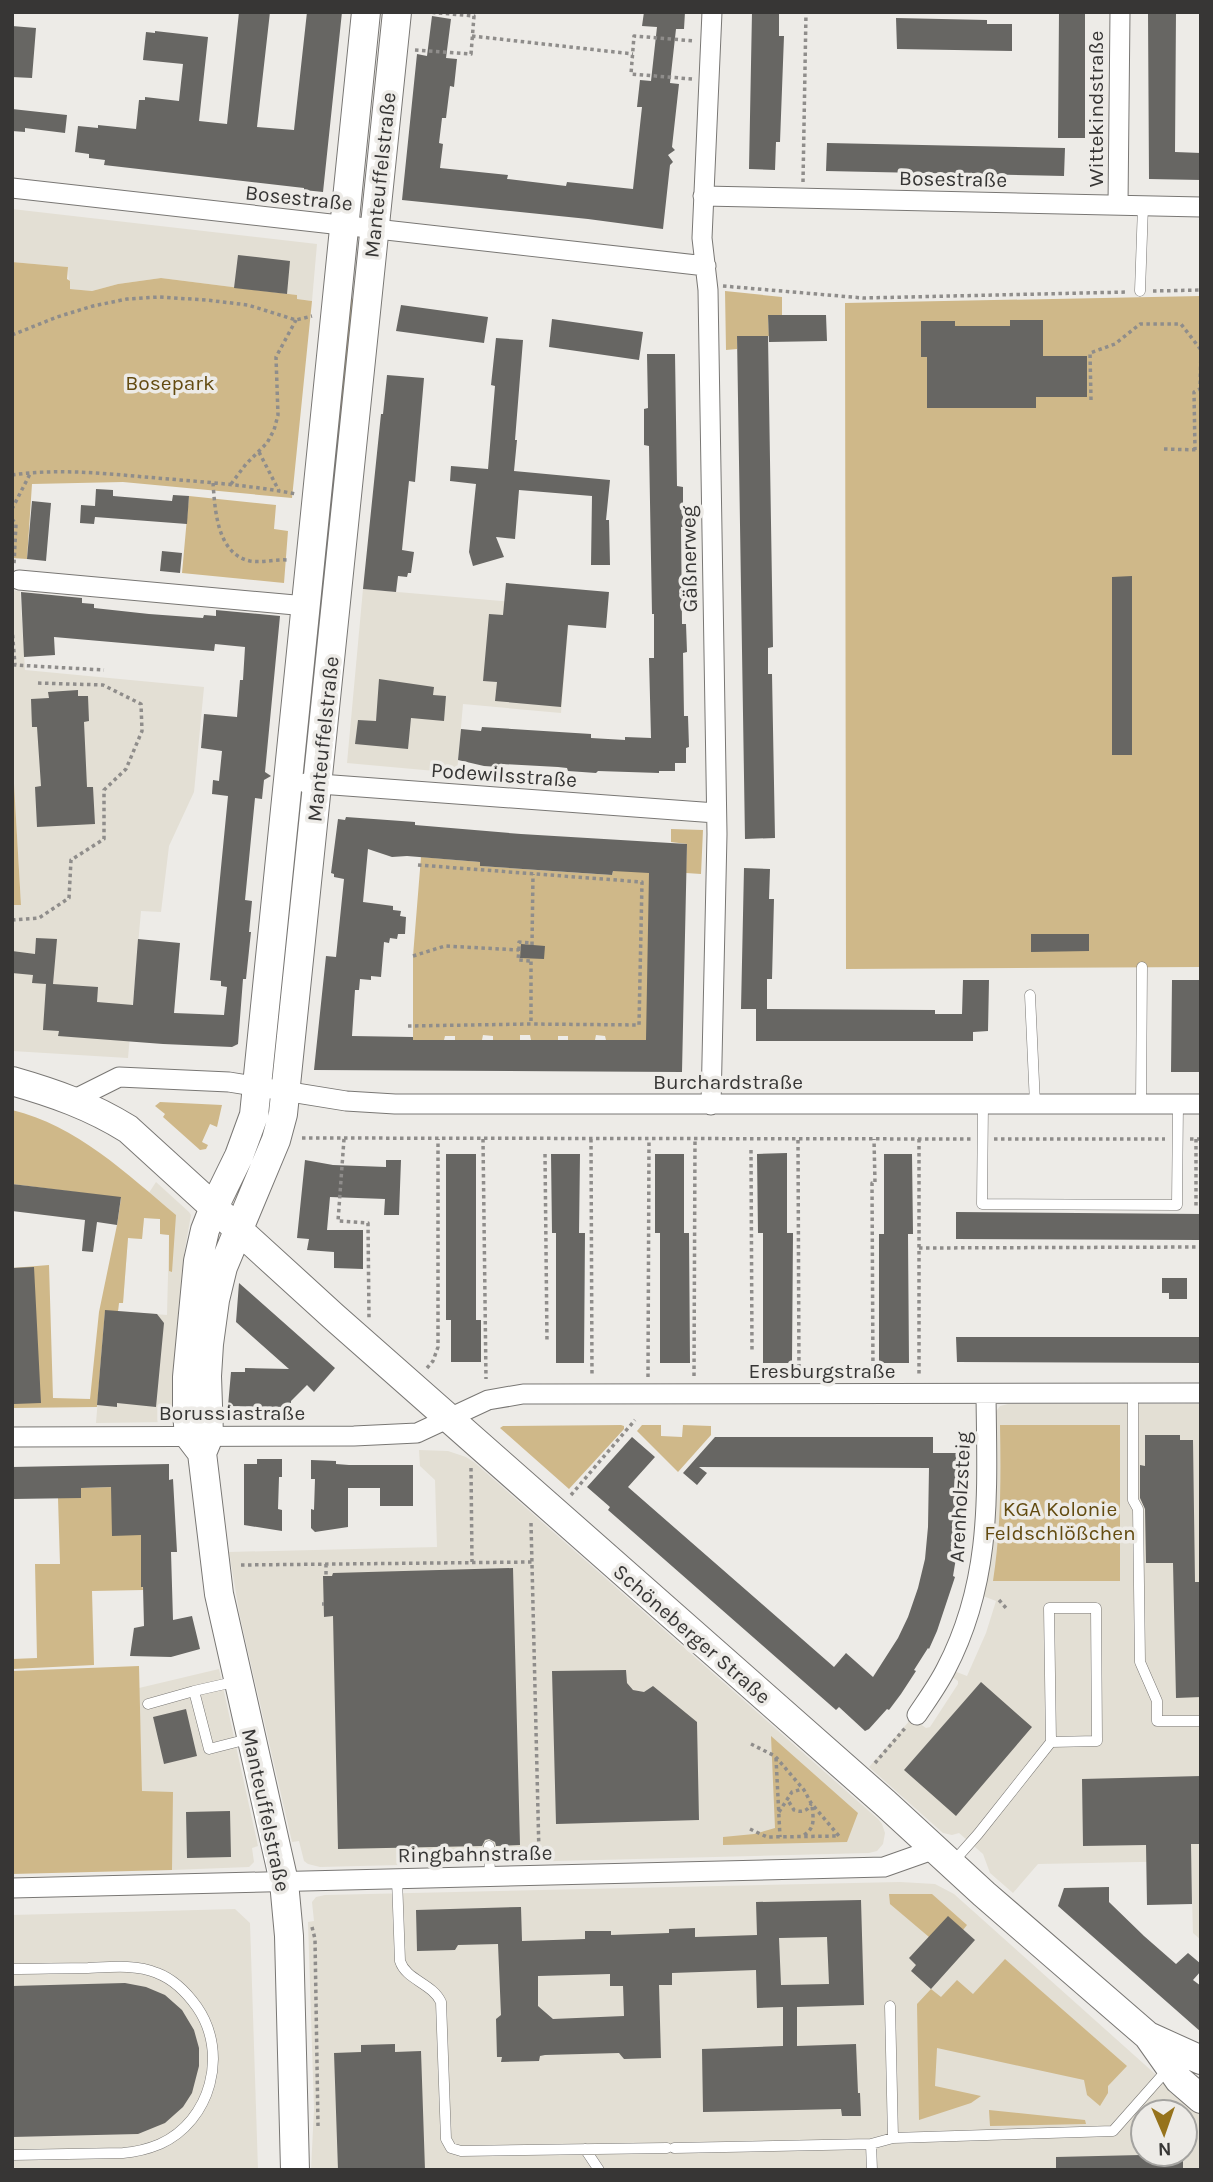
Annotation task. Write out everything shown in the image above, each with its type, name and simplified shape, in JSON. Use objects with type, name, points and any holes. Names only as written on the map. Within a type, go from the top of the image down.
[{"type":"main road","name":"Manteuffelstraße","points":[[200,1442],[187,1413],[187,1377],[195,1282],[205,1230],[245,1142],[254,1115],[366,12]]},
{"type":"main road","name":"Manteuffelstraße","points":[[295,2170],[289,1936],[284,1882],[217,1583],[200,1442],[211,1322],[223,1267],[276,1140],[283,1114],[397,12]]},
{"type":"main road","points":[[338,285],[369,287]]},
{"type":"main road","name":"Schöneberger Straße","points":[[12,1081],[73,1100],[128,1129],[449,1419],[1147,2036],[1179,2080],[1201,2099]]},
{"type":"main road","name":"Schöneberger Straße","points":[[1147,2036],[1201,2060]]},
{"type":"street","name":"Gäßnerweg","points":[[711,1105],[716,813],[708,290],[702,238],[712,12]]},
{"type":"street","name":"Wittekindstraße","points":[[1118,205],[1120,12]]},
{"type":"street","name":"Bosestraße","points":[[12,188],[706,266]]},
{"type":"street","name":"Bosestraße","points":[[703,196],[1201,207]]},
{"type":"street","points":[[16,573],[306,606]]},
{"type":"street","name":"Podewilsstraße","points":[[288,781],[716,813]]},
{"type":"street","name":"Burchardstraße","points":[[73,1100],[119,1077],[229,1082],[346,1101],[395,1104],[1201,1104]]},
{"type":"street","name":"Eresburgstraße","points":[[449,1419],[488,1400],[523,1394],[1201,1393]]},
{"type":"street","name":"Arenholzsteig","points":[[914,1718],[946,1670],[967,1622],[980,1575],[986,1511],[986,1394]]},
{"type":"street","name":"Borussiastraße","points":[[12,1437],[200,1442],[354,1436],[417,1433],[449,1419]]},
{"type":"street","name":"Ringbahnstraße","points":[[12,1888],[884,1867],[943,1856]]},
{"type":"lane","points":[[1140,292],[1143,206]]},
{"type":"lane","points":[[1141,1104],[1142,967]]},
{"type":"lane","points":[[1030,995],[1035,1104]]},
{"type":"lane","points":[[983,1104],[982,1204],[1177,1205],[1178,1104]]},
{"type":"lane","points":[[1133,1394],[1133,1500],[1138,1509],[1140,1662],[1157,1701],[1157,1721],[1201,1721]]},
{"type":"lane","points":[[943,1856],[978,1834],[1051,1742],[1049,1608],[1096,1608],[1097,1741],[1051,1742]]},
{"type":"lane","points":[[148,1704],[238,1681]]},
{"type":"lane","points":[[194,1692],[209,1749],[252,1738]]},
{"type":"lane","points":[[489,1846],[490,1877]]},
{"type":"lane","points":[[397,1879],[400,1961],[402,1968],[438,1994],[441,2002],[446,2139],[451,2148],[461,2151],[871,2144],[893,2138],[1113,2131],[1170,2067]]},
{"type":"lane","points":[[12,1969],[120,1967],[147,1969],[159,1974],[182,1989],[200,2011],[210,2034],[213,2056],[211,2079],[198,2110],[179,2132],[160,2144],[123,2153],[12,2155]]},
{"type":"lane","points":[[890,2006],[893,2138]]},
{"type":"lane","points":[[871,2144],[872,2170]]},
{"type":"lane","points":[[585,2150],[599,2170]]},
{"type":"path","points":[[413,49],[471,54],[474,16],[428,12]]},
{"type":"path","points":[[803,187],[806,12]]},
{"type":"path","points":[[472,36],[633,54]]},
{"type":"path","points":[[694,79],[631,74],[634,36],[696,41]]},
{"type":"path","points":[[721,285],[863,298],[1201,290]]},
{"type":"path","points":[[12,335],[57,317],[127,299],[206,300],[248,305],[296,320],[314,315]]},
{"type":"path","points":[[231,484],[267,443],[274,430],[278,415],[276,357],[296,320]]},
{"type":"path","points":[[1091,401],[1090,353],[1115,344],[1140,324],[1181,324],[1201,350],[1200,389],[1194,392],[1195,450]]},
{"type":"path","points":[[1164,449],[1201,450]]},
{"type":"path","points":[[258,452],[279,491]]},
{"type":"path","points":[[12,509],[31,472]]},
{"type":"path","points":[[12,475],[68,472],[231,484],[297,494]]},
{"type":"path","points":[[214,483],[221,534],[233,551],[250,561],[290,560]]},
{"type":"path","points":[[12,519],[16,524],[16,573]]},
{"type":"path","points":[[12,628],[15,665],[104,670]]},
{"type":"path","points":[[12,920],[39,918],[69,898],[71,860],[104,839],[104,790],[126,769],[142,731],[141,704],[103,685],[37,683]]},
{"type":"path","points":[[408,1026],[639,1025],[642,882],[418,865]]},
{"type":"path","points":[[531,1024],[531,960],[518,960],[519,942],[532,944],[533,874]]},
{"type":"path","points":[[413,956],[445,946],[519,950]]},
{"type":"path","points":[[302,1138],[1198,1139],[1196,1206],[1201,1206]]},
{"type":"path","points":[[344,1138],[338,1221],[368,1223],[369,1318]]},
{"type":"path","points":[[428,1368],[438,1347],[439,1139]]},
{"type":"path","points":[[483,1139],[486,1380]]},
{"type":"path","points":[[591,1139],[592,1377]]},
{"type":"path","points":[[648,1377],[649,1139]]},
{"type":"path","points":[[694,1376],[695,1139]]},
{"type":"path","points":[[798,1139],[799,1376]]},
{"type":"path","points":[[873,1375],[874,1139]]},
{"type":"path","points":[[919,1139],[919,1376]]},
{"type":"path","points":[[751,1150],[752,1352]]},
{"type":"path","points":[[545,1154],[547,1342]]},
{"type":"path","points":[[919,1248],[1201,1247]]},
{"type":"path","points":[[571,1495],[635,1420]]},
{"type":"path","points":[[471,1468],[472,1562]]},
{"type":"path","points":[[531,1523],[539,1854]]},
{"type":"path","points":[[241,1565],[532,1562]]},
{"type":"path","points":[[326,1564],[326,1576]]},
{"type":"path","points":[[999,1600],[1006,1608]]},
{"type":"path","points":[[875,1763],[914,1718]]},
{"type":"path","points":[[750,1829],[767,1837],[839,1836],[775,1756],[751,1744]]},
{"type":"path","points":[[775,1756],[780,1837]]},
{"type":"path","points":[[779,1813],[791,1794],[804,1790]]},
{"type":"path","points":[[789,1800],[792,1808],[797,1811],[805,1811],[811,1803]]},
{"type":"path","points":[[801,1837],[809,1832],[814,1824],[811,1803]]},
{"type":"path","points":[[311,1922],[315,1939],[318,2134]]},
{"type":"shaded area","points":[[12,209],[317,244],[312,301],[297,299],[297,295],[161,278],[92,291],[69,289],[68,267],[12,262]]},
{"type":"shaded area","points":[[363,589],[570,607],[561,713],[463,704],[457,773],[347,763]]},
{"type":"shaded area","points":[[12,590],[20,591],[25,670],[204,687],[194,792],[169,846],[161,912],[141,911],[128,1058],[12,1051],[12,905],[21,904],[12,749]]},
{"type":"shaded area","points":[[156,1182],[191,1215],[184,1254],[190,1257],[175,1419],[169,1422],[96,1423],[105,1310],[119,1239]],"holes":[[[144,1218],[160,1219],[160,1234],[169,1235],[167,1315],[118,1311],[119,1303],[123,1303],[128,1238],[142,1239]]]},
{"type":"shaded area","points":[[1201,1404],[1201,1940],[1193,1933],[1191,1861],[1038,1864],[1013,1893],[990,1873],[983,1854],[959,1833],[943,1833],[869,1767],[912,1718],[926,1728],[930,1727],[958,1684],[952,1677],[954,1671],[967,1676],[986,1633],[996,1601],[983,1596],[995,1413],[1000,1406]]},
{"type":"shaded area","points":[[419,1450],[448,1451],[474,1462],[878,1819],[885,1833],[883,1844],[877,1851],[320,1867],[304,1861],[299,1841],[292,1842],[240,1617],[229,1552],[437,1547],[435,1480],[420,1466]]},
{"type":"shaded area","points":[[219,1669],[258,1846],[252,1848],[254,1862],[249,1867],[172,1870],[172,1792],[142,1792],[139,1688]]},
{"type":"shaded area","points":[[900,1882],[935,1884],[954,1894],[1182,2098],[1129,2098],[1129,2168],[1199,2168],[1199,2113],[1201,2170],[311,2170],[314,2109],[308,1922],[314,1921],[312,1902],[316,1897]]},
{"type":"shaded area","points":[[235,1909],[250,1923],[258,2170],[12,2170],[12,1915]]},
{"type":"green space","name":"Bosepark","points":[[12,262],[68,267],[70,289],[92,291],[161,278],[297,295],[297,299],[312,301],[292,498],[123,482],[32,484],[27,559],[12,558]]},
{"type":"green space","points":[[725,291],[782,297],[782,315],[768,315],[769,336],[737,336],[737,349],[726,350]]},
{"type":"green space","points":[[1201,296],[1201,967],[846,969],[845,303]]},
{"type":"green space","points":[[349,298],[355,299],[327,598],[317,597]]},
{"type":"green space","points":[[189,496],[276,505],[274,529],[288,531],[284,583],[182,573]]},
{"type":"green space","points":[[12,749],[21,905],[12,905]]},
{"type":"green space","points":[[671,829],[703,830],[701,874],[686,873],[687,844],[671,842]]},
{"type":"green space","points":[[421,857],[480,862],[480,866],[612,875],[613,871],[658,870],[647,991],[656,1045],[606,1040],[605,1036],[596,1035],[595,1040],[568,1040],[568,1036],[558,1036],[558,1040],[531,1040],[530,1035],[520,1035],[520,1040],[493,1040],[493,1036],[483,1035],[482,1040],[455,1040],[455,1036],[445,1036],[444,1040],[413,1040],[413,956]]},
{"type":"green space","points":[[160,1102],[222,1105],[217,1127],[210,1124],[202,1142],[208,1145],[206,1149],[200,1150],[163,1117],[165,1114],[155,1106]]},
{"type":"green space","points":[[12,1110],[35,1117],[79,1139],[176,1215],[172,1272],[169,1271],[169,1235],[160,1234],[160,1219],[144,1218],[142,1239],[128,1238],[123,1303],[119,1303],[118,1311],[105,1311],[97,1407],[12,1408],[12,1268],[49,1265],[53,1398],[90,1399],[99,1312],[121,1198],[12,1184]]},
{"type":"green space","points":[[621,1425],[624,1429],[569,1489],[500,1428],[503,1426]]},
{"type":"green space","points":[[642,1425],[661,1425],[661,1436],[682,1437],[683,1425],[711,1426],[711,1435],[678,1472],[637,1431]]},
{"type":"green space","name":"KGA Kolonie Feldschlößchen","points":[[1000,1425],[1120,1425],[1120,1581],[993,1581],[1000,1503]]},
{"type":"green space","points":[[113,1487],[145,1497],[141,1574],[143,1590],[92,1591],[94,1665],[12,1669],[12,1659],[37,1658],[35,1564],[60,1564],[58,1498],[81,1488]]},
{"type":"green space","points":[[139,1666],[142,1791],[173,1792],[172,1870],[12,1874],[12,1671]]},
{"type":"green space","points":[[771,1736],[858,1813],[847,1842],[723,1845],[723,1837],[754,1834],[775,1828]]},
{"type":"green space","points":[[889,1894],[932,1894],[967,1925],[963,1930],[929,1937],[890,1904]]},
{"type":"green space","points":[[1005,1959],[1127,2066],[1108,2086],[1108,2093],[1100,2106],[1087,2095],[1084,2080],[937,2048],[935,2086],[981,2096],[971,2103],[919,2120],[917,2004],[931,1989],[941,1997],[957,1980],[973,1994]]},
{"type":"green space","points":[[989,2110],[1085,2120],[1086,2124],[990,2126]]},
{"type":"building","points":[[239,12],[270,12],[257,127],[294,130],[307,12],[342,12],[323,192],[104,165],[105,160],[89,158],[89,154],[75,152],[78,126],[136,129],[139,100],[145,100],[145,97],[179,101],[183,64],[143,60],[146,32],[208,37],[199,121],[227,124]]},
{"type":"building","points":[[644,12],[685,12],[684,29],[676,29],[670,83],[679,84],[672,147],[675,150],[668,155],[673,162],[670,165],[663,229],[402,200],[417,54],[427,56],[432,16],[451,19],[446,58],[457,59],[454,87],[450,86],[446,118],[442,118],[440,168],[508,175],[507,179],[566,186],[567,182],[633,189],[642,107],[637,107],[640,80],[651,81],[657,27],[642,26]]},
{"type":"building","points":[[752,12],[779,12],[779,36],[784,36],[780,142],[776,142],[775,170],[749,169]]},
{"type":"building","points":[[1059,12],[1085,12],[1085,138],[1058,138]]},
{"type":"building","points":[[1148,12],[1176,12],[1175,152],[1201,153],[1201,180],[1149,179]]},
{"type":"building","points":[[896,18],[987,20],[987,24],[1012,24],[1012,51],[897,49]]},
{"type":"building","points":[[12,26],[36,28],[32,78],[12,77]]},
{"type":"building","points":[[12,109],[67,115],[65,133],[25,128],[25,132],[12,131]]},
{"type":"building","points":[[827,143],[1065,148],[1064,176],[826,171]]},
{"type":"building","points":[[238,255],[290,261],[287,294],[234,288]]},
{"type":"building","points":[[401,305],[488,317],[484,343],[396,331]]},
{"type":"building","points":[[768,315],[826,315],[827,341],[769,342]]},
{"type":"building","points":[[552,319],[643,332],[639,360],[549,347]]},
{"type":"building","points":[[1010,320],[1043,320],[1043,356],[1087,356],[1087,397],[1036,397],[1036,408],[927,408],[927,357],[921,357],[921,321],[955,321],[955,326],[1010,326]]},
{"type":"building","points":[[737,336],[768,336],[773,647],[768,648],[768,674],[772,674],[775,838],[745,839]]},
{"type":"building","points":[[496,338],[523,340],[514,471],[610,480],[606,520],[609,520],[610,565],[591,565],[592,496],[519,490],[515,539],[496,537],[504,557],[473,566],[469,552],[476,484],[450,481],[451,466],[488,469],[495,386],[491,385]]},
{"type":"building","points":[[647,354],[675,354],[677,486],[683,487],[682,624],[686,624],[687,652],[683,653],[684,716],[688,716],[689,747],[686,748],[686,763],[675,763],[675,771],[659,773],[596,773],[568,771],[567,768],[558,767],[501,764],[499,767],[484,766],[458,760],[461,729],[481,731],[482,727],[591,734],[591,738],[625,740],[625,737],[651,738],[649,658],[654,658],[654,614],[649,446],[644,445],[644,409],[648,408]]},
{"type":"building","points":[[387,375],[424,378],[415,482],[409,481],[402,550],[414,552],[411,573],[408,573],[407,577],[398,576],[396,592],[363,589]]},
{"type":"building","points":[[96,489],[113,490],[113,496],[172,501],[173,495],[189,496],[187,524],[95,517],[94,524],[80,523],[81,505],[95,506]]},
{"type":"building","points":[[32,501],[51,503],[46,561],[27,559]]},
{"type":"building","points":[[162,551],[182,553],[180,573],[160,571]]},
{"type":"building","points":[[1132,576],[1132,755],[1112,755],[1112,577]]},
{"type":"building","points":[[506,583],[609,592],[606,628],[568,625],[561,707],[495,701],[497,682],[483,681],[489,614],[503,615]]},
{"type":"building","points":[[21,592],[82,598],[82,603],[94,604],[94,608],[149,614],[203,618],[204,615],[216,616],[216,610],[280,616],[265,772],[271,776],[264,780],[262,799],[255,798],[245,900],[252,901],[251,932],[246,979],[243,979],[238,1044],[232,1047],[58,1036],[59,1031],[43,1030],[46,984],[32,983],[33,975],[12,973],[12,951],[35,954],[36,938],[57,939],[53,984],[98,987],[97,1002],[133,1005],[138,939],[180,943],[174,1013],[224,1015],[227,987],[221,986],[221,981],[210,980],[228,796],[212,794],[213,780],[219,781],[222,751],[201,748],[204,714],[237,717],[245,647],[215,644],[214,651],[54,637],[55,655],[24,657]]},
{"type":"building","points":[[379,679],[434,687],[433,695],[446,696],[444,721],[411,718],[408,749],[355,744],[358,720],[376,721]]},
{"type":"building","points":[[78,690],[78,696],[88,696],[89,721],[84,722],[87,787],[93,787],[95,824],[37,827],[35,787],[41,786],[37,727],[32,727],[31,699],[49,698],[48,692]]},
{"type":"building","points":[[346,817],[521,834],[687,844],[682,1072],[314,1070],[326,956],[336,957],[344,879],[334,877],[331,873],[338,819],[345,820]],"holes":[[[368,849],[392,857],[407,856],[480,862],[480,866],[612,875],[613,871],[649,873],[646,1040],[413,1040],[413,1037],[352,1036],[355,990],[359,990],[360,979],[381,977],[384,942],[389,943],[390,938],[397,939],[398,934],[405,934],[406,917],[400,916],[401,911],[393,910],[393,906],[363,902]]]},
{"type":"building","points":[[744,868],[770,869],[769,899],[774,899],[772,979],[767,979],[767,1009],[935,1010],[935,1014],[962,1014],[963,980],[989,980],[988,1031],[973,1032],[973,1041],[756,1041],[756,1009],[741,1009]]},
{"type":"building","points":[[1031,934],[1089,934],[1089,951],[1031,952]]},
{"type":"building","points":[[521,944],[545,946],[544,959],[520,958]]},
{"type":"building","points":[[1172,980],[1201,980],[1201,1072],[1171,1072]]},
{"type":"building","points":[[787,1153],[787,1233],[793,1233],[792,1363],[763,1363],[763,1233],[758,1233],[757,1154]]},
{"type":"building","points":[[446,1154],[476,1154],[476,1320],[481,1320],[481,1362],[451,1362],[451,1320],[446,1320]]},
{"type":"building","points":[[551,1154],[580,1154],[579,1233],[585,1233],[584,1363],[556,1363],[556,1233],[552,1233]]},
{"type":"building","points":[[655,1154],[684,1154],[684,1233],[689,1233],[690,1363],[660,1363],[660,1233],[655,1233]]},
{"type":"building","points":[[884,1154],[912,1154],[913,1234],[908,1234],[909,1363],[879,1363],[879,1234],[884,1234]]},
{"type":"building","points":[[305,1160],[333,1165],[386,1167],[386,1160],[401,1160],[399,1215],[384,1215],[385,1199],[330,1197],[327,1230],[363,1230],[363,1269],[334,1268],[334,1252],[307,1250],[309,1239],[297,1238]]},
{"type":"building","points":[[12,1184],[121,1197],[117,1225],[97,1222],[93,1252],[82,1251],[85,1220],[12,1211]]},
{"type":"building","points":[[956,1212],[1201,1214],[1201,1240],[956,1239]]},
{"type":"building","points":[[34,1267],[41,1403],[14,1404],[12,1268]]},
{"type":"building","points":[[1162,1278],[1187,1278],[1187,1299],[1169,1299],[1169,1293],[1162,1293]]},
{"type":"building","points":[[239,1283],[335,1368],[314,1392],[307,1385],[291,1401],[291,1407],[228,1406],[231,1372],[245,1372],[245,1368],[289,1369],[236,1322]]},
{"type":"building","points":[[105,1310],[157,1314],[164,1323],[156,1407],[117,1403],[117,1407],[97,1405]]},
{"type":"building","points":[[956,1337],[1201,1337],[1201,1363],[957,1362]]},
{"type":"building","points":[[1145,1435],[1180,1435],[1180,1440],[1193,1440],[1195,1582],[1201,1582],[1201,1697],[1176,1698],[1173,1563],[1146,1563],[1145,1509],[1140,1498],[1140,1465],[1145,1466]]},
{"type":"building","points":[[632,1437],[655,1457],[628,1487],[834,1667],[846,1653],[873,1677],[898,1638],[918,1588],[925,1559],[928,1527],[929,1468],[699,1467],[707,1473],[697,1485],[683,1473],[715,1437],[933,1437],[933,1453],[961,1453],[955,1577],[937,1631],[901,1694],[869,1729],[865,1731],[839,1707],[836,1710],[608,1510],[610,1507],[587,1487]]},
{"type":"building","points":[[257,1459],[282,1459],[278,1509],[282,1510],[282,1531],[244,1525],[244,1464],[257,1464]]},
{"type":"building","points":[[311,1460],[336,1461],[336,1464],[349,1465],[413,1465],[413,1506],[380,1506],[380,1488],[348,1488],[348,1527],[315,1532],[311,1528],[315,1479],[311,1479]]},
{"type":"building","points":[[169,1464],[169,1480],[173,1479],[177,1552],[171,1552],[173,1620],[192,1616],[200,1649],[171,1657],[130,1656],[134,1628],[144,1626],[141,1535],[112,1536],[111,1487],[81,1488],[81,1498],[12,1499],[12,1467]]},
{"type":"building","points":[[513,1568],[520,1845],[496,1846],[495,1842],[489,1839],[485,1840],[482,1846],[338,1849],[333,1616],[324,1617],[323,1576],[332,1576],[333,1573]]},
{"type":"building","points":[[626,1670],[627,1683],[633,1690],[644,1692],[653,1686],[697,1722],[699,1820],[556,1824],[552,1671]]},
{"type":"building","points":[[981,1682],[1032,1727],[956,1816],[904,1770]]},
{"type":"building","points":[[186,1709],[197,1756],[164,1764],[153,1717]]},
{"type":"building","points":[[1201,1776],[1201,1844],[1191,1844],[1192,1904],[1147,1905],[1146,1845],[1083,1846],[1082,1779]]},
{"type":"building","points":[[230,1811],[231,1857],[187,1858],[186,1812]]},
{"type":"building","points":[[1109,1887],[1109,1902],[1176,1964],[1188,1953],[1201,1964],[1201,1971],[1193,1980],[1201,1986],[1201,2032],[1058,1906],[1064,1888]]},
{"type":"building","points":[[861,1900],[864,2005],[797,2007],[797,2046],[856,2044],[861,2116],[842,2116],[841,2109],[703,2112],[702,2049],[783,2046],[783,2007],[757,2008],[756,1970],[672,1973],[672,1985],[659,1985],[661,2058],[624,2059],[619,2053],[545,2055],[540,2056],[539,2061],[501,2062],[502,2057],[497,2057],[496,2019],[501,2015],[498,1944],[458,1945],[455,1950],[417,1951],[416,1910],[521,1907],[522,1941],[585,1939],[585,1931],[611,1931],[611,1935],[669,1933],[669,1929],[695,1928],[695,1937],[757,1935],[756,1902]],"holes":[[[827,1937],[829,1984],[781,1985],[779,1938]],[[610,1974],[610,1986],[623,1986],[624,2016],[553,2019],[538,2006],[538,1976]]]},
{"type":"building","points":[[948,1916],[975,1940],[931,1989],[911,1971],[916,1965],[909,1958]]},
{"type":"building","points":[[125,1983],[146,1987],[165,1995],[182,2010],[194,2030],[199,2048],[199,2066],[192,2093],[183,2107],[165,2123],[138,2134],[12,2137],[12,1986]]},
{"type":"building","points":[[395,2044],[395,2052],[421,2051],[425,2170],[338,2170],[334,2053],[361,2052],[361,2045]]},
{"type":"building","points":[[1129,2155],[1129,2168],[1183,2170],[1056,2170],[1056,2157]]}]
